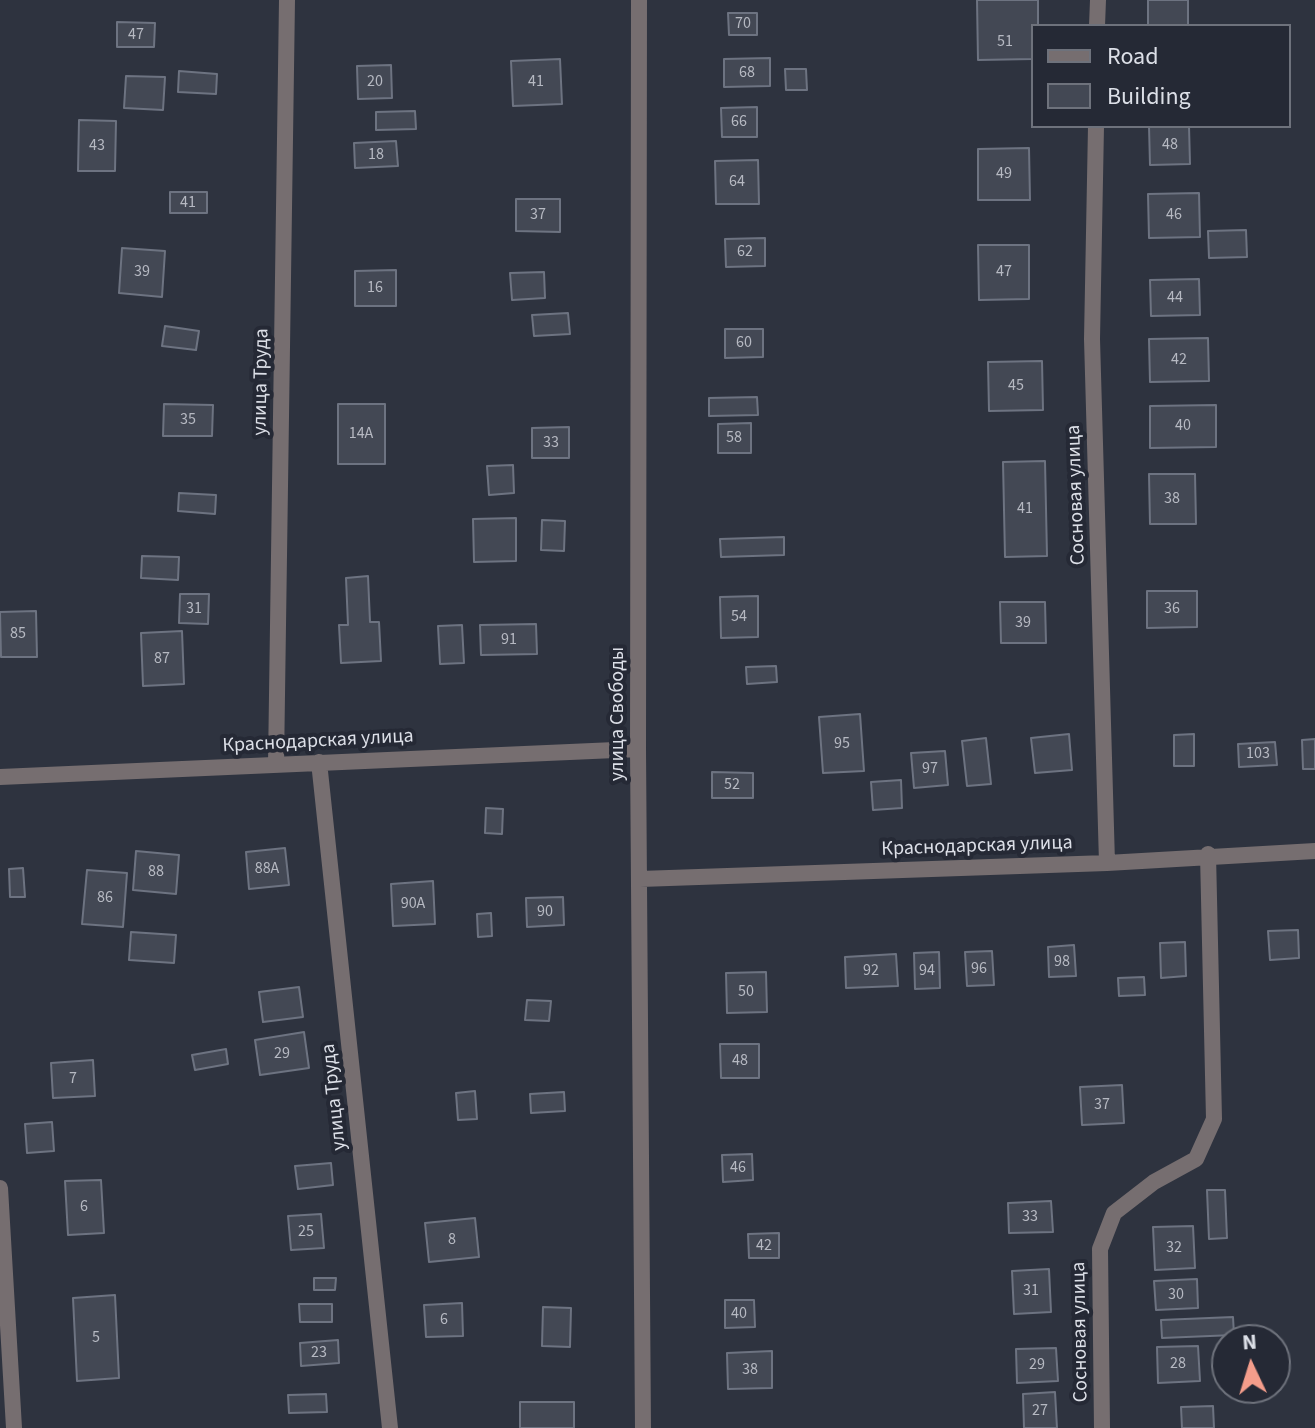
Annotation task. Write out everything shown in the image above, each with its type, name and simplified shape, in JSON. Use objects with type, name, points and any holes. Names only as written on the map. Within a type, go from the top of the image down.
[{"type":"street","name":"улица Труда","points":[[276,764],[287,0]]},
{"type":"street","name":"улица Свободы","points":[[639,0],[638,749],[643,1428]]},
{"type":"street","points":[[1097,24],[1098,0]]},
{"type":"street","name":"Сосновая улица","points":[[1096,128],[1092,339],[1107,863]]},
{"type":"street","name":"Краснодарская улица","points":[[0,777],[638,749]]},
{"type":"street","name":"улица Труда","points":[[319,762],[390,1428]]},
{"type":"street","name":"Краснодарская улица","points":[[640,879],[1107,863],[1208,854],[1315,851]]},
{"type":"street","name":"Сосновая улица","points":[[1102,1428],[1100,1249],[1114,1213],[1154,1182],[1196,1159],[1214,1119],[1208,854]]},
{"type":"street","points":[[0,1188],[14,1428]]},
{"type":"building","points":[[977,0],[1038,0],[1038,24],[1031,24],[1031,59],[978,60]]},
{"type":"building","points":[[1148,0],[1188,0],[1188,24],[1148,24]]},
{"type":"building","points":[[728,13],[757,13],[757,35],[729,35]]},
{"type":"building","points":[[117,22],[155,23],[154,47],[117,47]]},
{"type":"building","points":[[770,58],[770,86],[724,87],[724,59]]},
{"type":"building","points":[[560,59],[562,104],[513,106],[511,61]]},
{"type":"building","points":[[391,65],[392,98],[358,99],[357,66]]},
{"type":"building","points":[[785,69],[806,69],[807,90],[786,90]]},
{"type":"building","points":[[179,71],[217,74],[216,94],[178,92]]},
{"type":"building","points":[[126,76],[165,77],[163,110],[124,108]]},
{"type":"building","points":[[757,107],[757,137],[722,137],[721,108]]},
{"type":"building","points":[[415,111],[416,129],[376,130],[376,112]]},
{"type":"building","points":[[79,120],[116,121],[115,171],[78,171]]},
{"type":"building","points":[[1149,128],[1189,128],[1190,164],[1150,165]]},
{"type":"building","points":[[396,141],[398,166],[355,168],[354,143]]},
{"type":"building","points":[[1029,148],[1030,200],[978,200],[978,149]]},
{"type":"building","points":[[758,160],[759,204],[716,204],[715,161]]},
{"type":"building","points":[[170,192],[207,192],[207,213],[170,213]]},
{"type":"building","points":[[1199,193],[1200,237],[1149,238],[1148,194]]},
{"type":"building","points":[[516,199],[560,199],[560,232],[516,231]]},
{"type":"building","points":[[1246,230],[1247,257],[1209,258],[1208,231]]},
{"type":"building","points":[[765,238],[765,266],[726,267],[725,239]]},
{"type":"building","points":[[978,245],[1029,245],[1029,299],[979,300]]},
{"type":"building","points":[[122,248],[165,251],[162,297],[119,293]]},
{"type":"building","points":[[396,270],[396,306],[355,306],[355,271]]},
{"type":"building","points":[[544,272],[545,298],[512,300],[510,273]]},
{"type":"building","points":[[1199,279],[1200,315],[1151,316],[1150,280]]},
{"type":"building","points":[[568,313],[570,334],[534,336],[532,315]]},
{"type":"building","points":[[165,326],[199,331],[196,350],[162,346]]},
{"type":"building","points":[[725,329],[763,329],[763,357],[725,358]]},
{"type":"building","points":[[1208,338],[1209,381],[1150,382],[1149,339]]},
{"type":"building","points":[[1042,361],[1043,410],[989,411],[988,362]]},
{"type":"building","points":[[757,397],[758,415],[709,416],[709,398]]},
{"type":"building","points":[[164,404],[213,405],[212,436],[163,436]]},
{"type":"building","points":[[338,404],[385,404],[385,464],[338,464]]},
{"type":"building","points":[[1216,405],[1216,447],[1150,448],[1150,406]]},
{"type":"building","points":[[751,423],[751,453],[718,453],[718,424]]},
{"type":"building","points":[[569,427],[569,458],[532,458],[532,428]]},
{"type":"building","points":[[1045,461],[1047,556],[1005,557],[1003,462]]},
{"type":"building","points":[[513,465],[514,493],[489,495],[487,466]]},
{"type":"building","points":[[1149,474],[1195,474],[1196,524],[1150,524]]},
{"type":"building","points":[[179,493],[216,495],[215,514],[178,511]]},
{"type":"building","points":[[516,518],[516,561],[474,562],[473,519]]},
{"type":"building","points":[[542,520],[565,521],[564,551],[541,550]]},
{"type":"building","points":[[784,537],[784,555],[721,557],[720,539]]},
{"type":"building","points":[[142,556],[179,557],[178,580],[141,578]]},
{"type":"building","points":[[368,576],[370,622],[379,622],[381,661],[341,663],[339,625],[348,625],[346,578]]},
{"type":"building","points":[[1147,591],[1197,591],[1197,627],[1147,628]]},
{"type":"building","points":[[180,594],[209,594],[208,624],[179,623]]},
{"type":"building","points":[[758,596],[758,637],[721,638],[720,597]]},
{"type":"building","points":[[1000,602],[1045,602],[1046,643],[1001,643]]},
{"type":"building","points":[[36,611],[37,657],[1,657],[0,612]]},
{"type":"building","points":[[536,624],[537,654],[481,655],[480,625]]},
{"type":"building","points":[[462,625],[464,663],[440,664],[438,626]]},
{"type":"building","points":[[182,631],[184,684],[143,686],[141,633]]},
{"type":"building","points":[[776,666],[777,682],[747,684],[746,667]]},
{"type":"building","points":[[860,714],[864,771],[823,773],[819,717]]},
{"type":"building","points":[[1069,734],[1072,770],[1035,773],[1031,738]]},
{"type":"building","points":[[1194,734],[1194,766],[1174,766],[1174,735]]},
{"type":"building","points":[[986,738],[991,784],[967,786],[962,741]]},
{"type":"building","points":[[1315,739],[1315,769],[1303,769],[1302,740]]},
{"type":"building","points":[[1275,742],[1277,765],[1239,767],[1238,744]]},
{"type":"building","points":[[945,751],[948,785],[914,788],[911,753]]},
{"type":"building","points":[[712,772],[753,773],[753,798],[712,798]]},
{"type":"building","points":[[901,780],[902,808],[873,810],[871,782]]},
{"type":"building","points":[[486,808],[503,809],[502,834],[485,833]]},
{"type":"building","points":[[285,848],[289,885],[249,889],[246,852]]},
{"type":"building","points":[[136,851],[179,855],[176,894],[133,890]]},
{"type":"building","points":[[23,868],[25,897],[10,897],[9,869]]},
{"type":"building","points":[[87,870],[127,873],[123,927],[82,924]]},
{"type":"building","points":[[433,881],[435,924],[393,926],[391,884]]},
{"type":"building","points":[[563,897],[564,925],[527,927],[526,898]]},
{"type":"building","points":[[491,913],[492,936],[478,937],[477,914]]},
{"type":"building","points":[[1298,930],[1299,958],[1270,960],[1268,931]]},
{"type":"building","points":[[131,932],[176,935],[174,963],[129,960]]},
{"type":"building","points":[[1185,942],[1186,976],[1161,978],[1160,943]]},
{"type":"building","points":[[1074,945],[1076,976],[1049,977],[1048,947]]},
{"type":"building","points":[[992,951],[994,985],[967,986],[965,952]]},
{"type":"building","points":[[939,952],[940,988],[915,989],[914,953]]},
{"type":"building","points":[[896,954],[898,986],[846,988],[845,957]]},
{"type":"building","points":[[766,972],[767,1012],[727,1013],[726,973]]},
{"type":"building","points":[[1144,977],[1145,995],[1119,996],[1118,978]]},
{"type":"building","points":[[299,987],[303,1017],[263,1022],[259,992]]},
{"type":"building","points":[[527,1000],[551,1001],[549,1021],[525,1020]]},
{"type":"building","points":[[304,1032],[309,1068],[260,1075],[255,1040]]},
{"type":"building","points":[[720,1044],[759,1044],[759,1078],[721,1078]]},
{"type":"building","points":[[226,1049],[228,1064],[195,1070],[192,1055]]},
{"type":"building","points":[[93,1060],[95,1096],[53,1098],[51,1063]]},
{"type":"building","points":[[1122,1085],[1124,1123],[1082,1125],[1080,1087]]},
{"type":"building","points":[[475,1091],[477,1119],[458,1120],[456,1093]]},
{"type":"building","points":[[564,1092],[565,1111],[531,1113],[530,1094]]},
{"type":"building","points":[[52,1122],[54,1151],[27,1153],[25,1124]]},
{"type":"building","points":[[752,1154],[753,1180],[723,1182],[722,1155]]},
{"type":"building","points":[[331,1163],[333,1185],[298,1189],[295,1166]]},
{"type":"building","points":[[101,1180],[104,1233],[68,1235],[65,1181]]},
{"type":"building","points":[[1207,1190],[1225,1190],[1227,1238],[1209,1239]]},
{"type":"building","points":[[1051,1201],[1053,1232],[1009,1233],[1008,1203]]},
{"type":"building","points":[[321,1214],[324,1248],[291,1250],[288,1216]]},
{"type":"building","points":[[475,1218],[479,1257],[429,1262],[425,1223]]},
{"type":"building","points":[[1193,1226],[1195,1268],[1155,1270],[1153,1227]]},
{"type":"building","points":[[779,1233],[779,1258],[749,1258],[748,1234]]},
{"type":"building","points":[[1049,1269],[1051,1312],[1014,1314],[1012,1271]]},
{"type":"building","points":[[314,1278],[336,1278],[335,1290],[314,1290]]},
{"type":"building","points":[[1197,1279],[1198,1308],[1156,1310],[1154,1281]]},
{"type":"building","points":[[115,1295],[119,1378],[77,1381],[73,1298]]},
{"type":"building","points":[[725,1300],[754,1300],[755,1327],[725,1328]]},
{"type":"building","points":[[462,1303],[463,1336],[426,1337],[424,1305]]},
{"type":"building","points":[[299,1304],[332,1304],[332,1322],[300,1322]]},
{"type":"building","points":[[543,1307],[571,1308],[570,1347],[542,1346]]},
{"type":"building","points":[[1233,1317],[1233,1324],[1211,1324],[1211,1336],[1162,1338],[1161,1320]]},
{"type":"building","points":[[338,1340],[339,1363],[301,1366],[300,1343]]},
{"type":"building","points":[[1198,1346],[1200,1381],[1158,1383],[1157,1347]]},
{"type":"building","points":[[1056,1348],[1058,1381],[1017,1383],[1016,1349]]},
{"type":"building","points":[[772,1351],[772,1388],[728,1389],[727,1353]]},
{"type":"building","points":[[1055,1392],[1057,1428],[1024,1428],[1023,1394]]},
{"type":"building","points":[[326,1394],[327,1412],[289,1413],[288,1395]]},
{"type":"building","points":[[520,1402],[574,1402],[574,1428],[520,1428]]},
{"type":"building","points":[[1213,1406],[1214,1428],[1182,1428],[1181,1407]]}]
